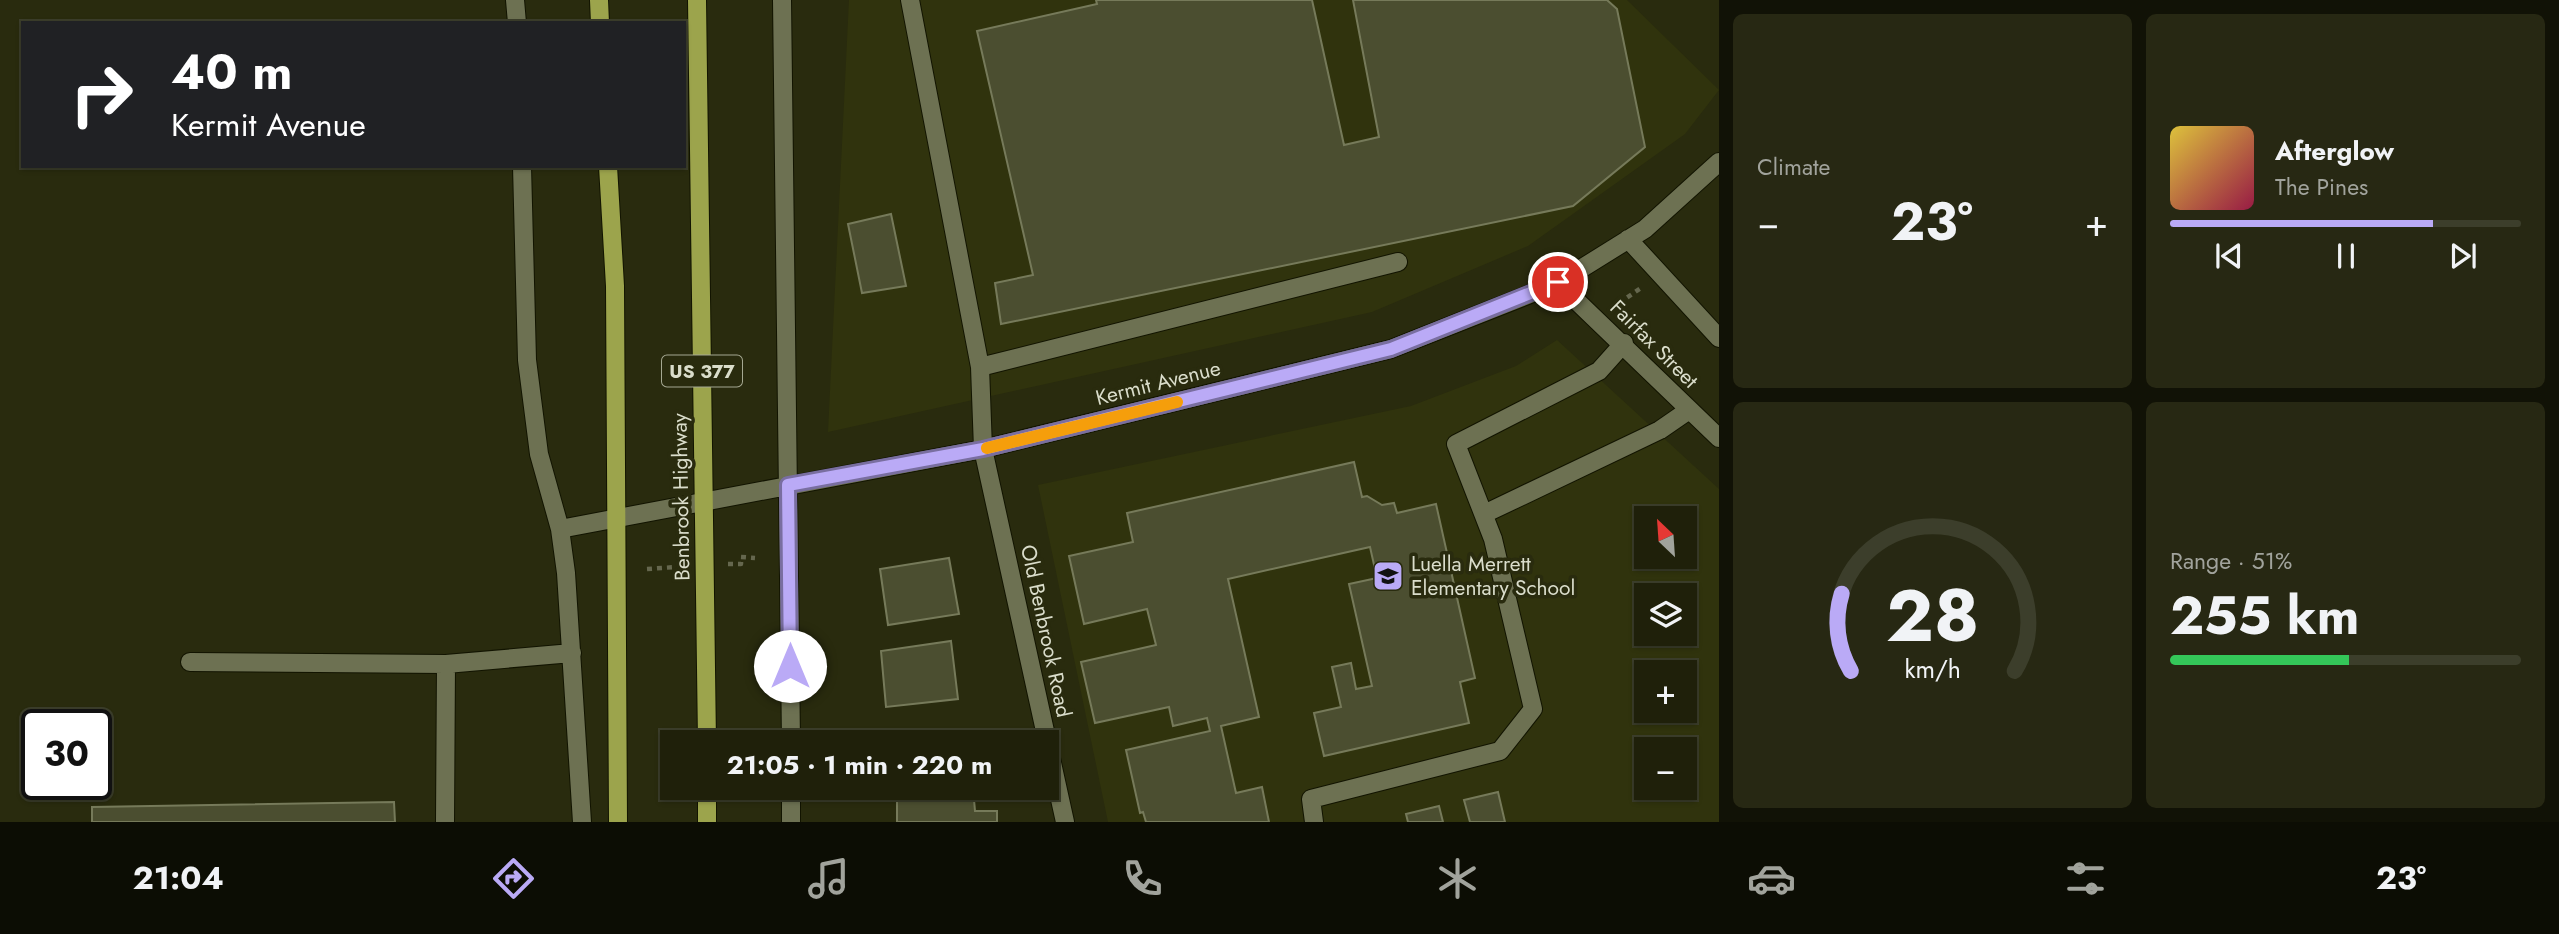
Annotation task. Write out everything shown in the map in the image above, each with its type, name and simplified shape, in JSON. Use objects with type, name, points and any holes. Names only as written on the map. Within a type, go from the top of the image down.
[{"type":"main road","points":[[599,0],[600,21]]},
{"type":"main road","name":"Benbrook Highway","points":[[697,0],[707,730]]},
{"type":"main road","points":[[608,168],[615,286],[618,822]]},
{"type":"main road","points":[[707,800],[707,822]]},
{"type":"street","points":[[514,0],[517,21]]},
{"type":"street","points":[[782,0],[790,730]]},
{"type":"street","name":"Old Benbrook Road","points":[[910,0],[980,367],[983,449],[1065,822]]},
{"type":"street","name":"Kermit Avenue","points":[[560,529],[983,449],[1391,349],[1558,282],[1645,229],[1719,162]]},
{"type":"street","points":[[522,168],[527,360],[539,454],[560,529],[572,653],[582,822]]},
{"type":"street","points":[[1628,239],[1719,338]]},
{"type":"street","points":[[980,367],[1398,262]]},
{"type":"street","name":"Fairfax Street","points":[[1558,282],[1624,343],[1719,438]]},
{"type":"street","points":[[1314,822],[1311,799],[1500,751],[1533,709],[1493,539],[1456,444],[1599,371],[1624,343]]},
{"type":"street","points":[[1484,514],[1660,430],[1689,410]]},
{"type":"street","points":[[190,662],[446,664],[572,653]]},
{"type":"street","points":[[444,822],[446,664]]},
{"type":"street","points":[[791,800],[791,822]]},
{"type":"path","points":[[1619,303],[1642,287]]},
{"type":"path","points":[[724,564],[741,564],[741,557],[755,558]]},
{"type":"path","points":[[647,569],[676,567]]},
{"type":"shaded area","points":[[849,0],[1627,0],[1719,90],[1685,134],[1528,246],[1372,312],[828,432]]},
{"type":"shaded area","name":"Luella Merrett Elementary School","points":[[1557,340],[1719,489],[1719,822],[1108,822],[1038,485],[1411,406],[1516,366]]},
{"type":"building","points":[[1096,0],[1312,0],[1344,145],[1379,137],[1353,0],[1607,0],[1617,9],[1645,147],[1573,206],[1001,324],[995,283],[1033,275],[977,31],[1097,4]]},
{"type":"building","points":[[891,214],[906,286],[862,293],[848,224]]},
{"type":"building","points":[[1354,462],[1362,497],[1367,496],[1382,505],[1394,503],[1397,513],[1436,504],[1475,678],[1460,682],[1469,723],[1324,756],[1314,713],[1341,707],[1332,667],[1351,663],[1356,689],[1372,686],[1349,584],[1377,578],[1370,547],[1228,579],[1259,717],[1221,726],[1236,793],[1262,787],[1269,822],[1146,822],[1143,812],[1140,813],[1126,750],[1210,731],[1207,718],[1173,726],[1169,707],[1095,723],[1081,662],[1156,645],[1147,609],[1084,624],[1069,556],[1133,542],[1127,513]]},
{"type":"building","points":[[949,558],[959,614],[888,625],[880,569]]},
{"type":"building","points":[[951,641],[958,699],[886,707],[881,651]]},
{"type":"building","points":[[1498,792],[1505,822],[1470,822],[1464,800]]},
{"type":"building","points":[[897,800],[974,800],[975,811],[997,811],[997,822],[897,822]]},
{"type":"building","points":[[394,802],[395,822],[92,822],[92,807]]},
{"type":"building","points":[[1439,806],[1443,822],[1408,822],[1406,814]]},
{"type":"slow traffic","points":[[987,448],[1177,402]]},
{"type":"place","name":"Luella Merrett Elementary School","points":[[1388,576]]},
{"type":"route","points":[[790,666],[788,485],[983,449],[1391,349],[1558,282]]}]
